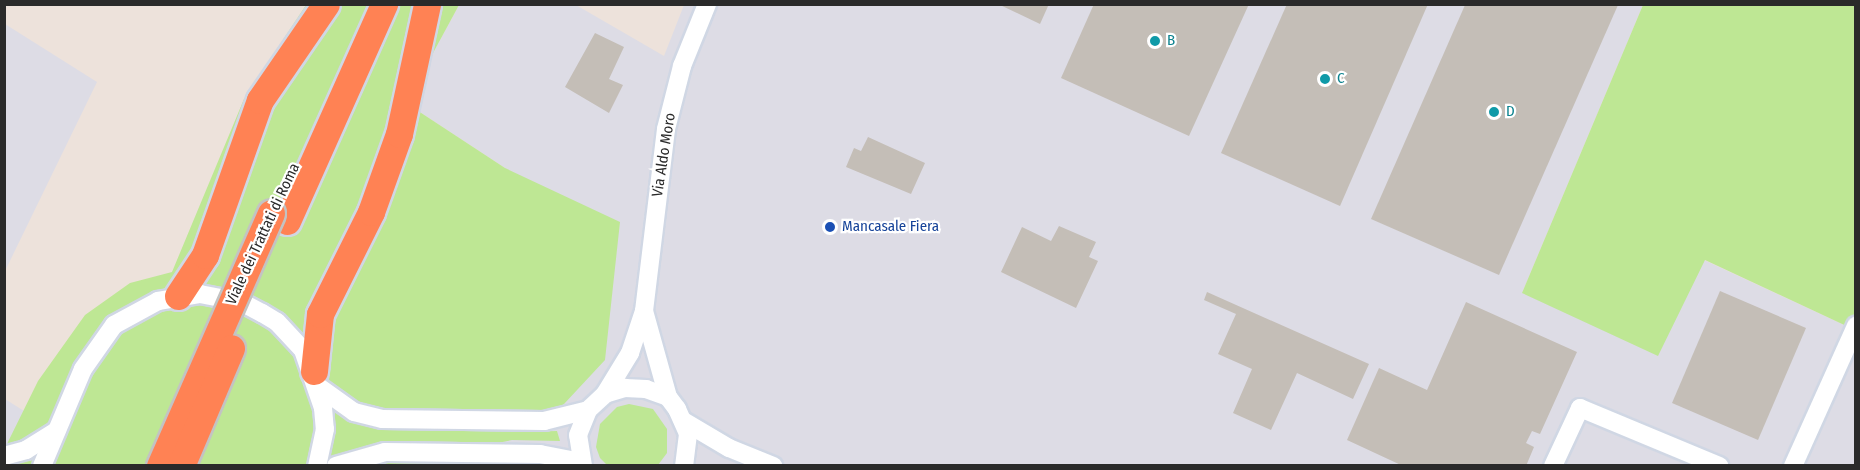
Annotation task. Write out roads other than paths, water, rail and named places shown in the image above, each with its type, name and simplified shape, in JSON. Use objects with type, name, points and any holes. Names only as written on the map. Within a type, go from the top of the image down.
[{"type":"highway","points":[[178,296],[205,255],[260,100],[326,4]]},
{"type":"highway","name":"Viale dei Trattati di Roma","points":[[181,465],[279,217],[370,4]]},
{"type":"highway","name":"Viale dei Trattati di Roma","points":[[160,465],[384,4]]},
{"type":"highway","points":[[316,379],[320,314],[371,212],[399,134],[427,4]]},
{"type":"street","name":"Via Aldo Moro","points":[[588,410],[605,394],[630,352],[644,311],[666,129],[682,66],[707,4]]},
{"type":"street","points":[[42,465],[83,369],[114,325],[141,308],[178,296],[220,296],[262,313],[289,333],[316,379],[354,412],[382,418],[544,421],[588,410]]},
{"type":"street","name":"Via Aldo Moro","points":[[644,311],[668,397],[685,422]]},
{"type":"street","points":[[1793,465],[1856,326]]},
{"type":"street","points":[[316,379],[325,429],[318,465]]},
{"type":"street","points":[[605,394],[625,388],[646,389],[668,397]]},
{"type":"street","points":[[1553,465],[1580,408],[1719,465]]},
{"type":"street","points":[[336,465],[385,452],[540,454],[582,464],[578,435],[588,410]]},
{"type":"street","points":[[684,465],[689,446],[685,422]]},
{"type":"street","points":[[685,422],[729,448],[773,465]]},
{"type":"street","points":[[4,456],[26,450],[57,431]]},
{"type":"place","name":"B","points":[[1155,41]]},
{"type":"place","name":"C","points":[[1325,79]]},
{"type":"place","name":"D","points":[[1494,112]]},
{"type":"place","name":"Mancasale Fiera","points":[[830,227]]}]
